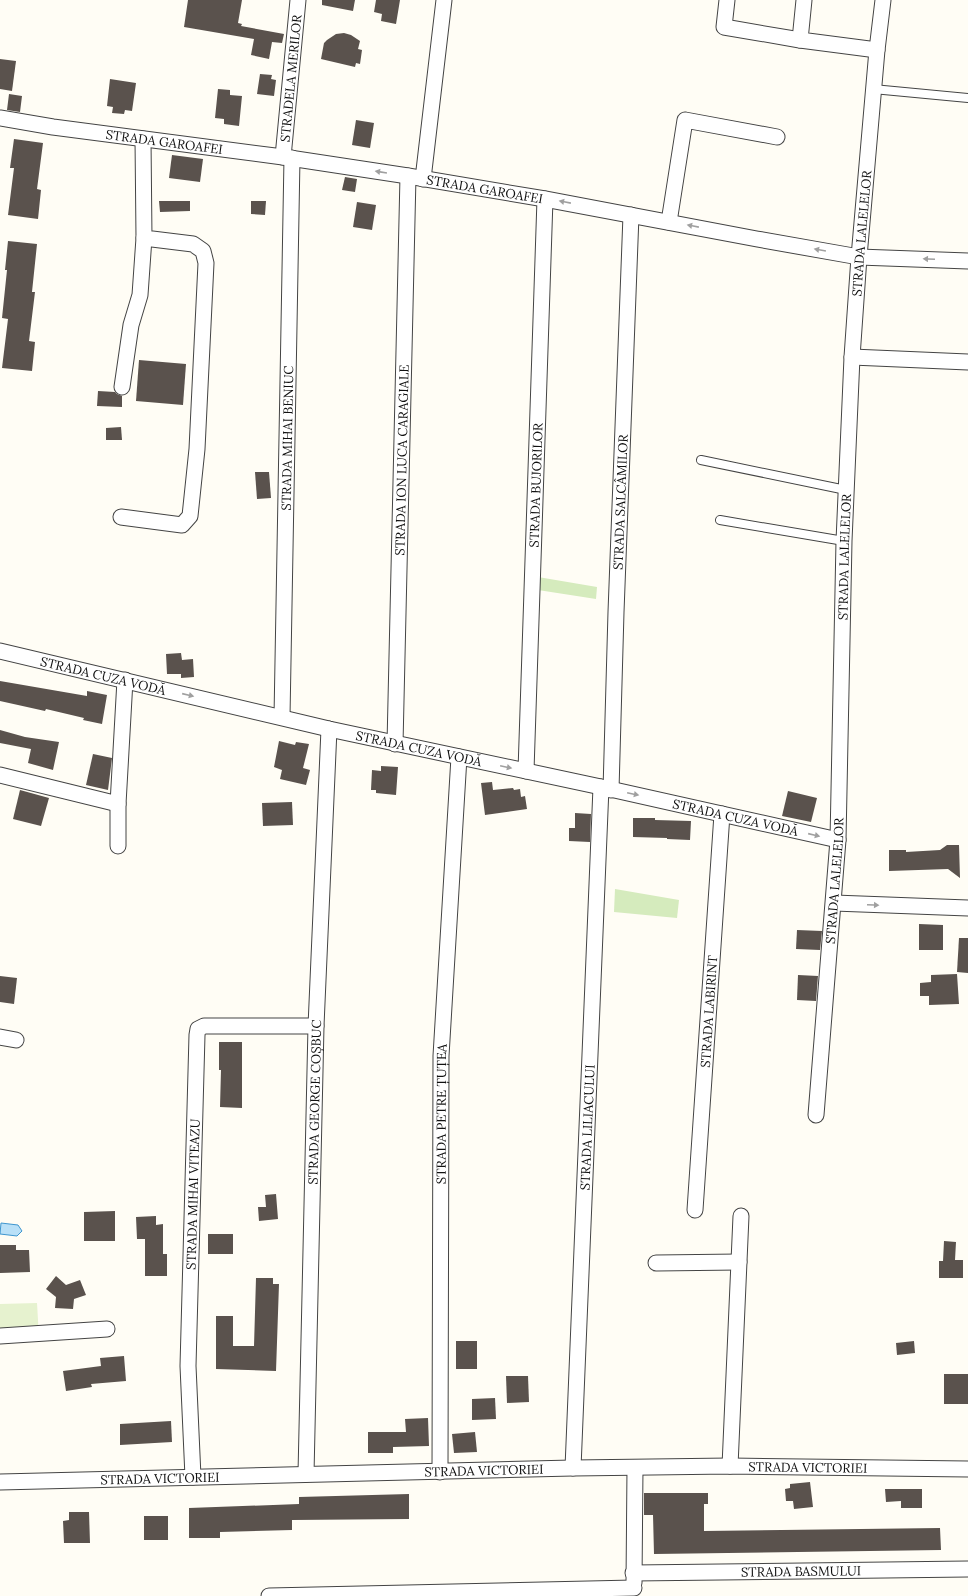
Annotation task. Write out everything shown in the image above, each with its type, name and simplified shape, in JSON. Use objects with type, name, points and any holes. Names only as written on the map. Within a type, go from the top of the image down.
[{"type":"street","name":"STRADELA MERILOR","points":[[287,157],[298,0]]},
{"type":"street","points":[[423,179],[444,0]]},
{"type":"street","points":[[727,0],[724,27],[800,40],[877,50]]},
{"type":"street","points":[[800,40],[804,0]]},
{"type":"street","name":"STRADA LALELELOR","points":[[816,1115],[838,840],[844,541],[852,358],[873,89],[883,0]]},
{"type":"street","name":"STRADA GAROAFEI","points":[[0,118],[53,127],[287,157],[408,176],[545,199],[859,257],[968,261]]},
{"type":"street","points":[[670,222],[685,120],[777,137]]},
{"type":"street","points":[[122,387],[131,325],[140,295],[144,238],[143,138]]},
{"type":"street","name":"STRADA MIHAI BENIUC","points":[[282,717],[287,157]]},
{"type":"street","name":"STRADA ION LUCA CARAGIALE","points":[[395,744],[408,176]]},
{"type":"street","name":"STRADA BUJORILOR","points":[[526,771],[545,199]]},
{"type":"street","name":"STRADA SALCÂMILOR","points":[[606,788],[616,604],[631,215]]},
{"type":"street","points":[[121,517],[182,525],[190,516],[197,449],[206,262],[203,251],[193,244],[144,238]]},
{"type":"street","points":[[852,358],[968,362]]},
{"type":"street","name":"STRADA CUZA VODĂ","points":[[0,651],[395,744],[606,788],[838,840]]},
{"type":"street","points":[[118,846],[118,804],[125,680]]},
{"type":"street","name":"STRADA GEORGE COȘBUC","points":[[306,1474],[316,1026],[329,729]]},
{"type":"street","name":"STRADA PETRE ȚUȚEA","points":[[440,1472],[440,1056],[459,757]]},
{"type":"street","points":[[0,775],[118,804]]},
{"type":"street","name":"STRADA LILIACULUI","points":[[573,1468],[606,788]]},
{"type":"street","name":"STRADA LABIRINT","points":[[695,1210],[722,814]]},
{"type":"street","points":[[834,903],[968,908]]},
{"type":"street","name":"STRADA MIHAI VITEAZU","points":[[193,1477],[188,1366],[198,1029],[204,1026],[316,1026]]},
{"type":"street","points":[[0,1037],[16,1040]]},
{"type":"street","points":[[730,1466],[741,1216]]},
{"type":"street","points":[[656,1263],[739,1262]]},
{"type":"street","points":[[0,1336],[107,1329]]},
{"type":"street","name":"STRADA VICTORIEI","points":[[0,1482],[573,1468],[730,1466],[968,1469]]},
{"type":"street","points":[[268,1596],[634,1592],[635,1468]]},
{"type":"street","name":"STRADA BASMULUI","points":[[633,1573],[968,1569]]},
{"type":"lane","points":[[873,89],[968,98]]},
{"type":"lane","points":[[701,460],[846,490]]},
{"type":"lane","points":[[720,520],[844,541]]},
{"type":"green space","points":[[538,577],[597,587],[596,599],[538,590]]},
{"type":"green space","points":[[615,889],[679,900],[677,918],[614,912]]},
{"type":"green space","points":[[37,1303],[39,1337],[0,1338],[0,1304]]},
{"type":"water","points":[[1,1223],[18,1225],[22,1231],[17,1236],[0,1234]]},
{"type":"building","points":[[188,0],[242,0],[238,23],[242,24],[241,26],[284,34],[282,43],[272,42],[269,59],[251,55],[254,39],[184,27]]},
{"type":"building","points":[[322,0],[355,0],[353,11],[322,5]]},
{"type":"building","points":[[376,0],[400,0],[396,24],[381,21],[382,14],[374,12]]},
{"type":"building","points":[[344,33],[351,35],[360,41],[358,49],[362,50],[360,64],[356,63],[355,67],[321,59],[324,43],[336,34]]},
{"type":"building","points":[[0,59],[16,61],[12,91],[0,89]]},
{"type":"building","points":[[260,74],[272,75],[271,79],[276,80],[274,96],[257,94]]},
{"type":"building","points":[[110,79],[136,83],[132,111],[125,110],[124,114],[112,113],[113,107],[107,106]]},
{"type":"building","points":[[218,89],[230,90],[230,95],[242,96],[239,126],[224,124],[224,119],[215,118]]},
{"type":"building","points":[[9,94],[22,96],[20,112],[7,110]]},
{"type":"building","points":[[356,120],[374,123],[370,148],[352,145]]},
{"type":"building","points":[[14,139],[43,143],[37,189],[41,190],[38,219],[8,215],[14,168],[10,168]]},
{"type":"building","points":[[172,155],[203,159],[200,182],[169,178]]},
{"type":"building","points":[[345,177],[357,179],[355,192],[342,190]]},
{"type":"building","points":[[159,201],[190,201],[190,211],[160,212]]},
{"type":"building","points":[[251,201],[266,201],[265,215],[251,214]]},
{"type":"building","points":[[357,202],[376,205],[372,230],[353,227]]},
{"type":"building","points":[[8,241],[37,244],[32,292],[35,292],[29,341],[35,342],[32,371],[2,368],[8,319],[2,318],[7,270],[5,270]]},
{"type":"building","points":[[139,360],[186,364],[183,405],[136,401]]},
{"type":"building","points":[[98,391],[115,392],[122,396],[122,407],[97,406]]},
{"type":"building","points":[[121,427],[122,440],[106,440],[106,428]]},
{"type":"building","points":[[255,472],[269,472],[271,498],[257,499]]},
{"type":"building","points":[[181,653],[182,660],[193,659],[194,677],[181,678],[181,674],[167,674],[166,654]]},
{"type":"building","points":[[0,681],[87,696],[87,691],[107,695],[102,724],[46,709],[45,711],[0,701]]},
{"type":"building","points":[[0,730],[25,737],[59,742],[53,770],[28,763],[31,749],[0,743]]},
{"type":"building","points":[[279,741],[295,745],[296,742],[309,744],[303,768],[310,770],[306,785],[280,779],[282,770],[274,767]]},
{"type":"building","points":[[93,754],[112,758],[108,790],[86,785]]},
{"type":"building","points":[[381,766],[398,767],[396,795],[376,793],[376,790],[371,790],[372,770],[381,771]]},
{"type":"building","points":[[492,782],[493,790],[513,788],[514,790],[520,789],[521,797],[525,796],[527,809],[485,815],[481,783]]},
{"type":"building","points":[[20,790],[49,798],[41,826],[13,819]]},
{"type":"building","points":[[788,791],[817,798],[811,822],[782,816]]},
{"type":"building","points":[[292,802],[293,825],[263,826],[262,803]]},
{"type":"building","points":[[575,813],[591,814],[590,842],[569,841],[569,828],[575,828]]},
{"type":"building","points":[[633,818],[691,821],[690,840],[633,837]]},
{"type":"building","points":[[947,845],[959,845],[960,878],[948,869],[889,871],[889,850],[906,850],[906,852],[940,850]]},
{"type":"building","points":[[919,924],[943,925],[943,950],[919,950]]},
{"type":"building","points":[[797,930],[822,931],[820,950],[796,949]]},
{"type":"building","points":[[959,938],[968,938],[968,973],[957,972]]},
{"type":"building","points":[[957,974],[959,1004],[929,1005],[929,996],[920,996],[920,983],[931,982],[931,975]]},
{"type":"building","points":[[798,975],[818,976],[816,1001],[797,1000]]},
{"type":"building","points":[[0,976],[17,978],[14,1004],[0,1002]]},
{"type":"building","points":[[219,1042],[242,1042],[242,1108],[220,1107],[221,1070],[219,1070]]},
{"type":"building","points":[[276,1194],[278,1219],[259,1221],[258,1207],[266,1207],[265,1195]]},
{"type":"building","points":[[115,1211],[115,1241],[84,1241],[84,1212]]},
{"type":"building","points":[[156,1216],[156,1225],[163,1224],[163,1254],[167,1254],[167,1276],[145,1276],[145,1239],[137,1239],[136,1217]]},
{"type":"building","points":[[208,1234],[233,1234],[233,1254],[208,1254]]},
{"type":"building","points":[[944,1241],[956,1242],[955,1260],[963,1260],[963,1278],[939,1278],[939,1261],[943,1261]]},
{"type":"building","points":[[0,1245],[16,1245],[16,1250],[29,1250],[30,1272],[0,1273]]},
{"type":"building","points":[[56,1276],[66,1285],[80,1280],[86,1295],[74,1299],[73,1309],[55,1308],[56,1297],[46,1289]]},
{"type":"building","points":[[256,1278],[273,1278],[273,1284],[279,1284],[276,1371],[216,1369],[216,1316],[233,1316],[233,1346],[254,1346]]},
{"type":"building","points":[[456,1341],[477,1341],[477,1369],[456,1369]]},
{"type":"building","points":[[914,1341],[915,1353],[897,1355],[896,1343]]},
{"type":"building","points":[[124,1356],[126,1381],[91,1384],[92,1387],[66,1391],[63,1371],[101,1366],[100,1358]]},
{"type":"building","points":[[944,1374],[968,1374],[968,1404],[944,1404]]},
{"type":"building","points":[[506,1376],[528,1376],[529,1402],[507,1403]]},
{"type":"building","points":[[495,1398],[496,1419],[472,1420],[472,1399]]},
{"type":"building","points":[[428,1418],[429,1446],[393,1447],[393,1453],[368,1453],[368,1432],[406,1432],[405,1419]]},
{"type":"building","points":[[171,1421],[172,1442],[120,1445],[120,1424]]},
{"type":"building","points":[[475,1432],[477,1452],[454,1453],[452,1434]]},
{"type":"building","points":[[810,1482],[813,1507],[794,1509],[793,1501],[786,1501],[785,1489],[790,1488],[790,1484]]},
{"type":"building","points":[[885,1489],[922,1489],[922,1508],[901,1508],[901,1501],[886,1502]]},
{"type":"building","points":[[644,1493],[708,1493],[708,1504],[704,1504],[704,1531],[940,1528],[941,1550],[654,1554],[653,1515],[644,1515]]},
{"type":"building","points":[[409,1494],[409,1519],[292,1520],[292,1530],[220,1532],[220,1538],[189,1538],[189,1508],[299,1504],[299,1497]]},
{"type":"building","points":[[69,1512],[89,1512],[90,1543],[64,1543],[63,1521],[69,1520]]},
{"type":"building","points":[[144,1516],[168,1516],[168,1540],[144,1540]]}]
